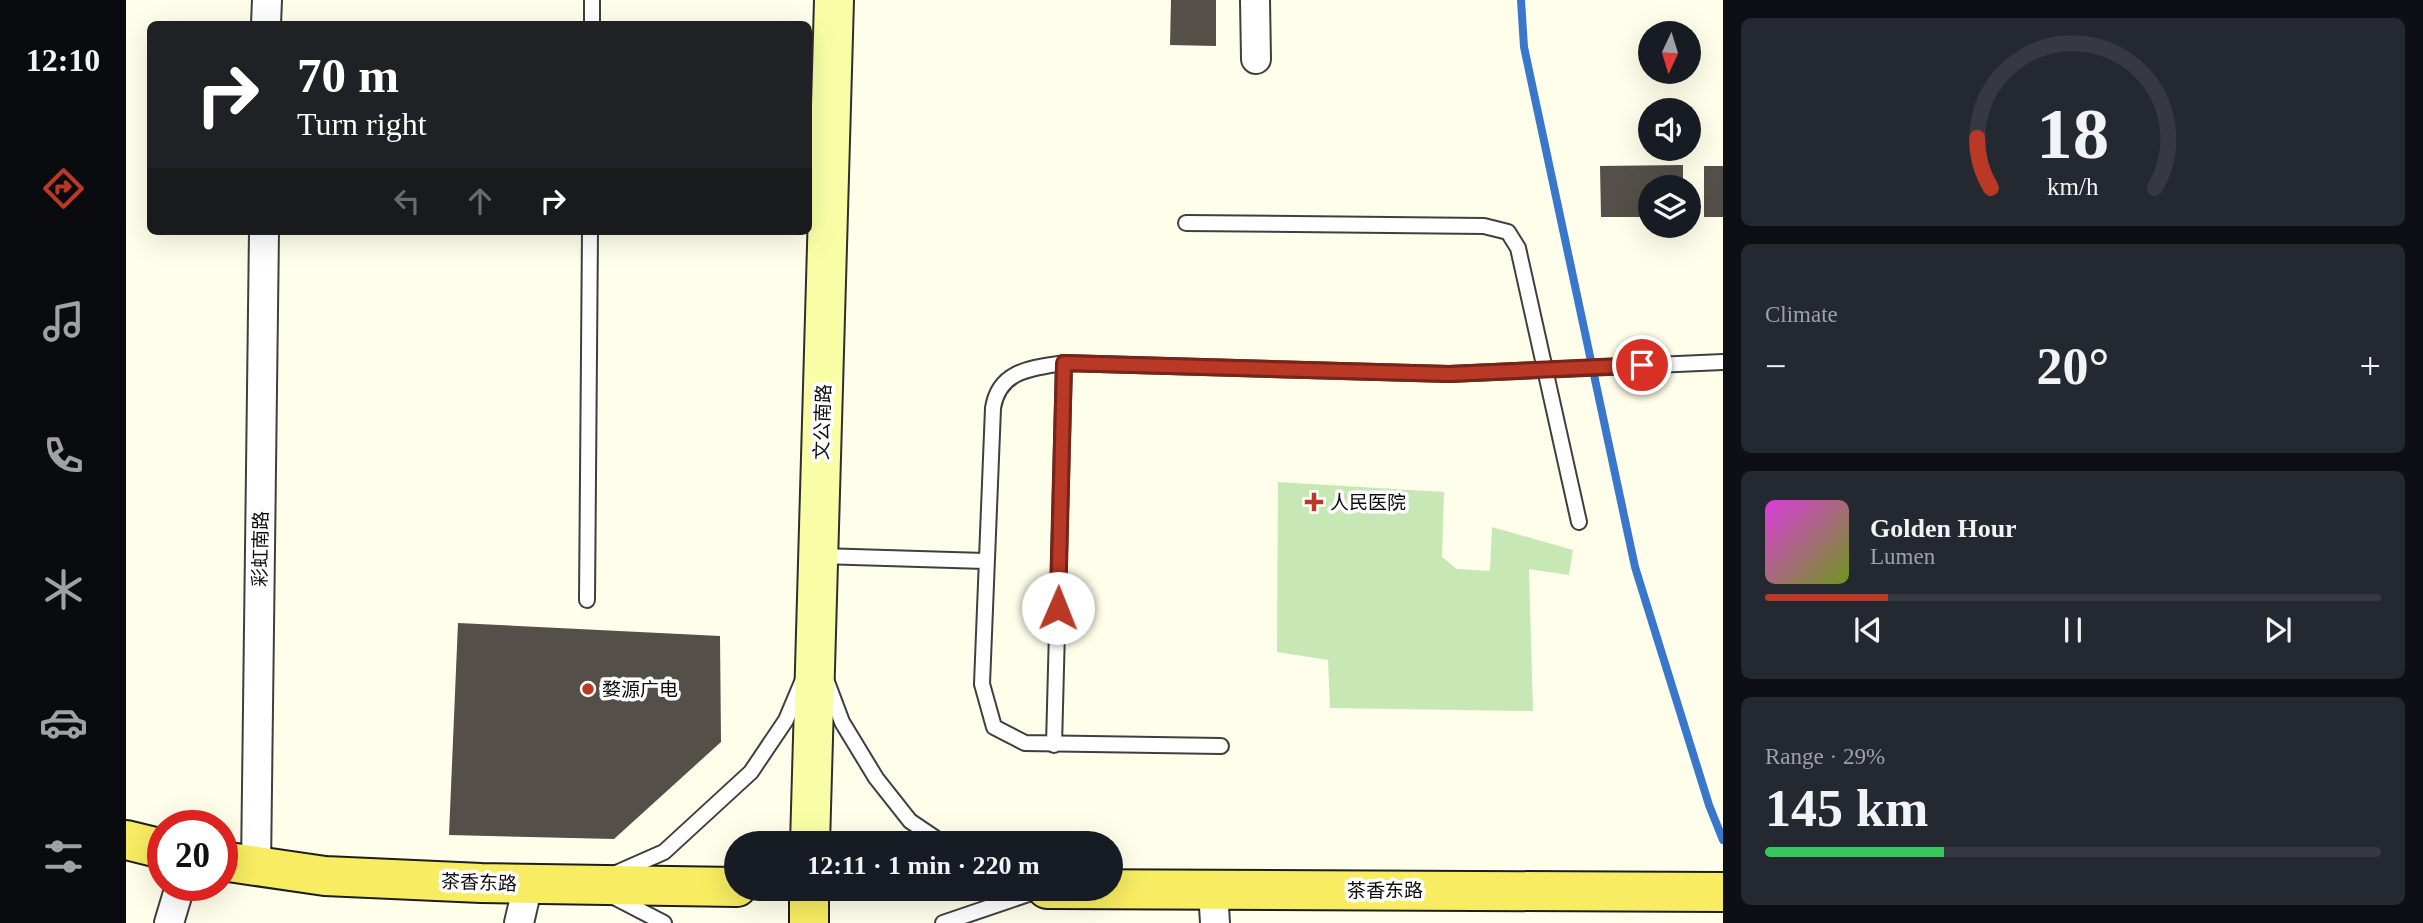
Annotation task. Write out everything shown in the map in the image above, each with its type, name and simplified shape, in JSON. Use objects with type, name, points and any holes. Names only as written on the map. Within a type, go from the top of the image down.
[{"type":"main road","name":"文公南路","points":[[810,831],[834,0]]},
{"type":"main road","points":[[126,840],[147,845]]},
{"type":"main road","name":"茶香东路","points":[[239,864],[325,876],[528,884],[724,887]]},
{"type":"main road","name":"茶香东路","points":[[1123,897],[1214,906],[1716,892]]},
{"type":"main road","points":[[809,901],[809,923]]},
{"type":"street","points":[[266,21],[267,0]]},
{"type":"street","points":[[1255,0],[1256,59]]},
{"type":"street","name":"彩虹南路","points":[[239,864],[264,235]]},
{"type":"street","points":[[519,923],[528,884]]},
{"type":"street","points":[[169,923],[176,901]]},
{"type":"lane","points":[[592,0],[592,21]]},
{"type":"lane","points":[[1186,223],[1483,226],[1508,232],[1518,248],[1579,522]]},
{"type":"lane","points":[[587,600],[590,235]]},
{"type":"lane","points":[[1220,746],[1025,743],[994,727],[982,684],[985,561],[995,393],[1010,377],[1033,368],[1064,363],[1449,374],[1723,362]]},
{"type":"lane","points":[[1055,745],[1064,363]]},
{"type":"lane","points":[[818,556],[985,561]]},
{"type":"lane","points":[[816,651],[842,722],[876,778],[910,821],[925,831]]},
{"type":"lane","points":[[589,884],[664,852],[751,772],[786,720],[816,651]]},
{"type":"lane","points":[[589,884],[664,923]]},
{"type":"lane","points":[[943,923],[1009,901]]},
{"type":"green space","points":[[1278,482],[1444,492],[1442,557],[1457,569],[1490,571],[1492,527],[1573,550],[1569,575],[1529,569],[1533,711],[1330,708],[1328,660],[1277,652]]},
{"type":"building","points":[[1171,0],[1216,0],[1216,46],[1170,45]]},
{"type":"building","points":[[1683,165],[1683,175],[1638,175],[1638,217],[1601,217],[1600,166]]},
{"type":"building","points":[[1704,166],[1723,166],[1723,217],[1704,217]]},
{"type":"building","name":"婺源广电","points":[[458,623],[720,636],[721,742],[614,839],[449,835]]},
{"type":"waterway","points":[[1521,0],[1524,47],[1635,567],[1709,805],[1723,840]]},
{"type":"place","name":"人民医院","points":[[1314,502]]},
{"type":"place","name":"婺源广电","points":[[588,689]]},
{"type":"route","points":[[1058,608],[1064,363],[1449,374],[1642,365]]}]
